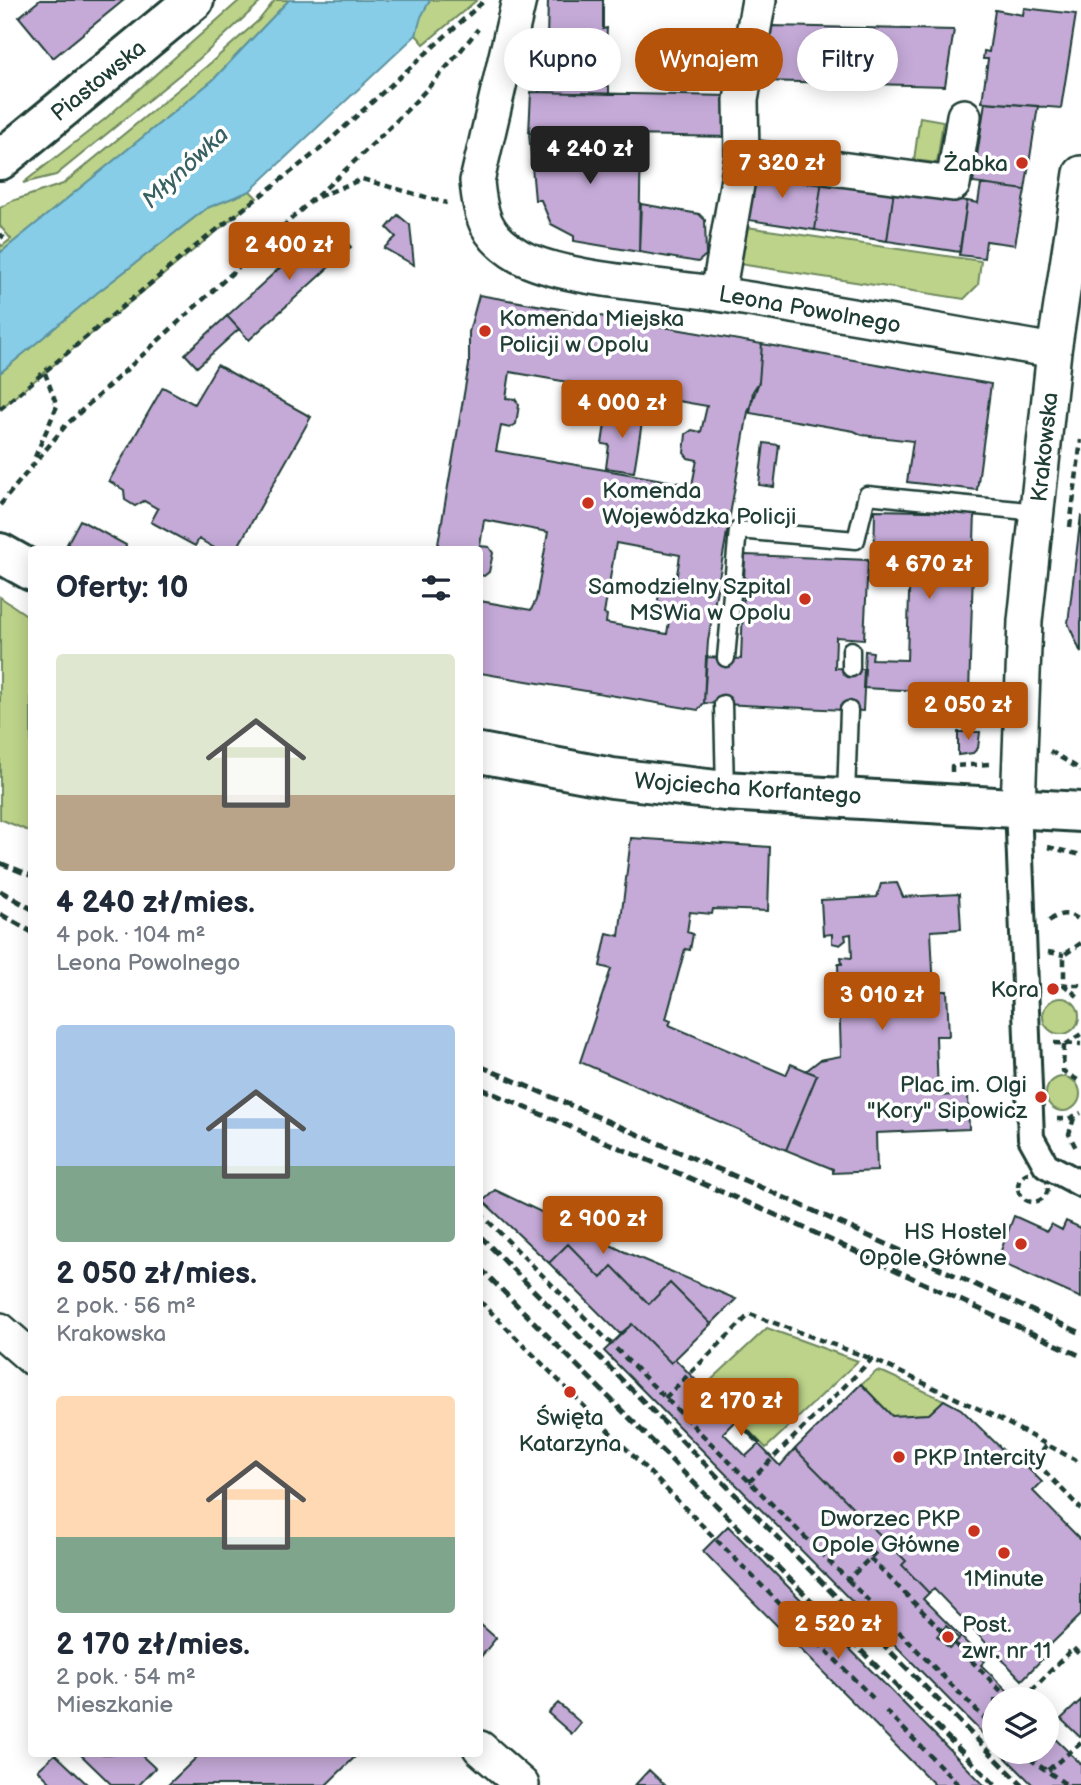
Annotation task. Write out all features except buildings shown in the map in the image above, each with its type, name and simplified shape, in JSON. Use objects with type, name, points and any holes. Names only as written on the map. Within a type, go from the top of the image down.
[{"type":"street","name":"Piastowska","points":[[0,160],[194,0]]},
{"type":"street","points":[[486,223],[477,181],[519,0]]},
{"type":"street","points":[[718,294],[742,156],[741,100],[759,0]]},
{"type":"street","points":[[742,156],[953,184],[964,116]]},
{"type":"street","name":"Krakowska","points":[[1018,806],[1026,621],[1054,351],[1081,173]]},
{"type":"street","name":"Leona Powolnego","points":[[486,223],[520,256],[565,271],[1054,351]]},
{"type":"street","points":[[0,553],[28,569]]},
{"type":"street","name":"Wojciecha Korfantego","points":[[483,754],[612,778],[725,791],[1081,811]]},
{"type":"street","points":[[1018,806],[1031,1138],[1046,1165],[1081,1184]]},
{"type":"street","points":[[0,1330],[28,1354]]},
{"type":"street","points":[[483,1751],[522,1785]]},
{"type":"lane","points":[[726,658],[738,530],[856,540],[867,495],[1037,512]]},
{"type":"lane","points":[[850,668],[851,650]]},
{"type":"lane","points":[[723,704],[725,791]]},
{"type":"lane","points":[[846,796],[849,710]]},
{"type":"path","points":[[0,409],[187,253],[319,150],[485,0]]},
{"type":"path","points":[[0,505],[33,461],[66,425],[404,113],[453,62],[480,25]]},
{"type":"path","points":[[313,199],[362,179],[486,223]]},
{"type":"path","points":[[33,461],[57,406],[45,373]]},
{"type":"path","points":[[1069,536],[1081,440]]},
{"type":"path","points":[[1053,738],[1053,751]]},
{"type":"path","points":[[1044,846],[1081,855]]},
{"type":"path","points":[[1045,929],[1054,917],[1062,914],[1072,915],[1081,922]]},
{"type":"path","points":[[1046,942],[1055,952]]},
{"type":"path","points":[[1081,943],[1064,956],[1063,985],[1081,985]]},
{"type":"path","points":[[1065,1045],[1081,1034]]},
{"type":"path","points":[[1065,1045],[1081,1044]]},
{"type":"path","points":[[1065,1045],[1063,1071],[1081,1082]]},
{"type":"path","points":[[1081,1114],[1074,1117],[1069,1134],[1070,1140],[1081,1151]]},
{"type":"path","points":[[483,1216],[982,1716]]},
{"type":"path","points":[[483,1304],[873,1698]]},
{"type":"path","points":[[665,1398],[750,1314],[872,1359],[1048,1444],[1081,1463]]},
{"type":"path","points":[[749,1482],[872,1359]]},
{"type":"path","points":[[1028,1468],[1048,1444]]},
{"type":"path","points":[[1035,1461],[1081,1508]]},
{"type":"path","points":[[848,1580],[887,1541]]},
{"type":"path","points":[[870,1558],[942,1631]]},
{"type":"path","points":[[954,1643],[997,1687]]},
{"type":"path","points":[[1035,1687],[1073,1648],[1081,1656]]},
{"type":"path","points":[[886,1710],[960,1785]]},
{"type":"path","points":[[1048,1770],[1081,1744]]},
{"type":"path","points":[[1039,1764],[1067,1785]]},
{"type":"green space","points":[[240,0],[263,0],[199,59],[56,175],[23,183],[105,119]]},
{"type":"green space","points":[[275,0],[289,0],[213,80],[0,253],[0,244],[2,246],[11,239],[0,226],[0,208],[12,201],[63,184],[207,66],[259,20]]},
{"type":"green space","points":[[430,0],[477,0],[424,44],[416,35],[420,17]]},
{"type":"green space","points":[[920,117],[943,121],[937,163],[914,160]]},
{"type":"green space","points":[[250,191],[257,198],[0,409],[0,373],[98,292],[207,208]]},
{"type":"green space","points":[[740,226],[981,261],[978,285],[964,299],[739,264]]},
{"type":"green space","points":[[0,597],[28,616],[28,831],[0,819]]},
{"type":"green space","points":[[1061,998],[1074,1003],[1079,1016],[1074,1029],[1061,1034],[1048,1029],[1043,1016],[1048,1003]]},
{"type":"green space","points":[[1063,1077],[1075,1082],[1080,1094],[1075,1106],[1063,1111],[1051,1106],[1046,1094],[1051,1082]]},
{"type":"green space","points":[[767,1328],[858,1361],[766,1448],[711,1392],[709,1382]]},
{"type":"green space","points":[[877,1371],[944,1400],[929,1414],[892,1416],[861,1384]]},
{"type":"water","name":"Młynówka","points":[[289,0],[430,0],[416,35],[250,191],[207,208],[98,292],[0,373],[0,253],[213,80]]},
{"type":"railway","points":[[0,863],[28,874]]},
{"type":"railway","points":[[0,891],[28,907]]},
{"type":"railway","points":[[0,914],[28,930]]},
{"type":"railway","points":[[483,1067],[790,1200],[1081,1333]]},
{"type":"railway","points":[[483,1089],[785,1219],[1081,1356]]},
{"type":"railway","points":[[483,1239],[1022,1785]]},
{"type":"railway","points":[[483,1271],[995,1785]]},
{"type":"place","name":"Żabka","points":[[1022,163]]},
{"type":"place","name":"Komenda Miejska Policji w Opolu","points":[[485,331]]},
{"type":"place","name":"Komenda Wojewódzka Policji","points":[[588,503]]},
{"type":"place","name":"Samodzielny Szpital MSWia w Opolu","points":[[805,599]]},
{"type":"place","name":"Kora","points":[[1053,989]]},
{"type":"place","name":"Plac im. Olgi \"Kory\" Sipowicz","points":[[1041,1097]]},
{"type":"place","name":"HS Hostel Opole Główne","points":[[1021,1244]]},
{"type":"place","name":"Święta Katarzyna","points":[[570,1392]]},
{"type":"place","name":"PKP Intercity","points":[[899,1457]]},
{"type":"place","name":"Dworzec PKP Opole Główne","points":[[974,1531]]},
{"type":"place","name":"1Minute","points":[[1004,1553]]},
{"type":"place","name":"Post. zwr. nr 11","points":[[948,1637]]}]
